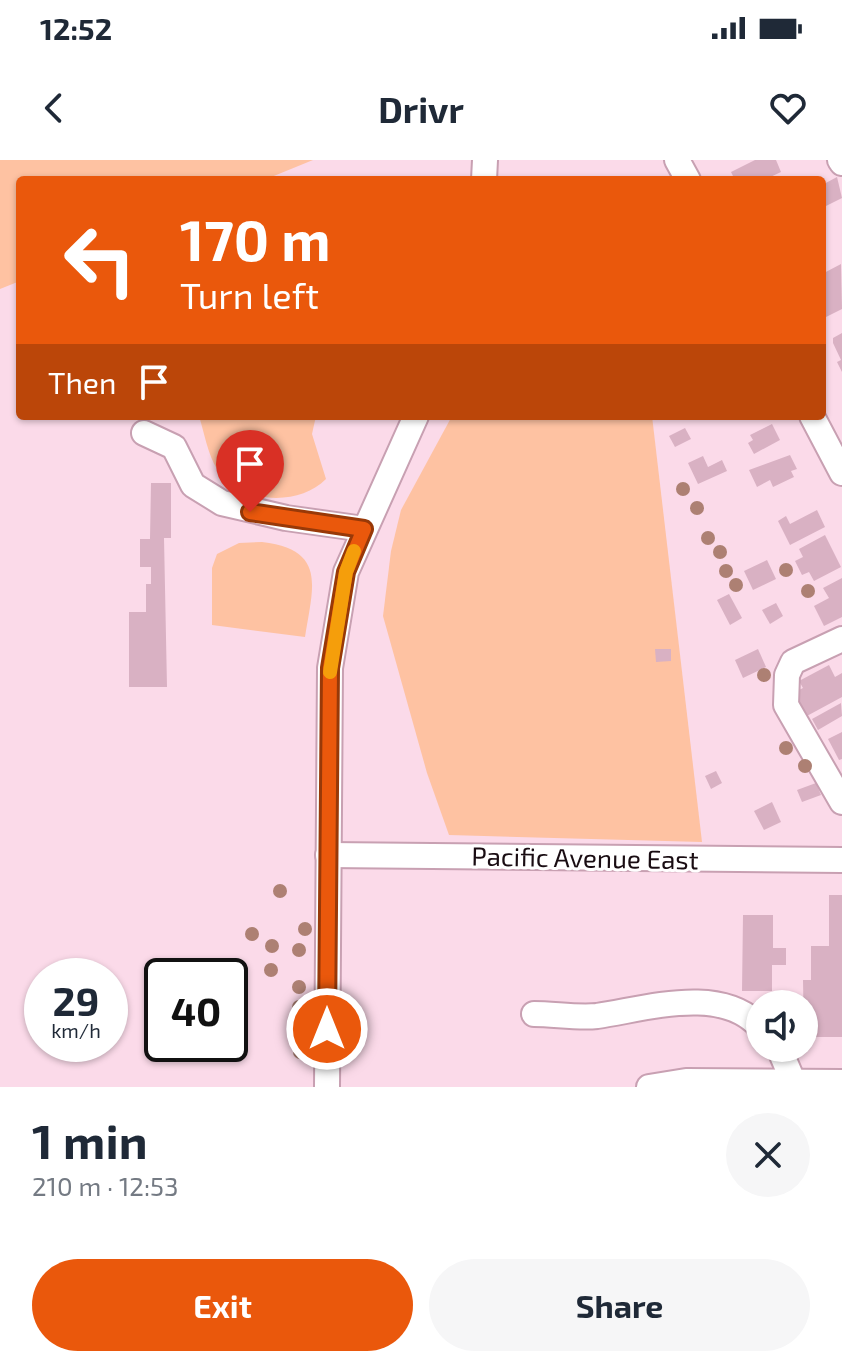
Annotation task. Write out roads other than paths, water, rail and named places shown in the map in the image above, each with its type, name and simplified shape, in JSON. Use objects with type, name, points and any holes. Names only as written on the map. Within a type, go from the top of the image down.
[{"type":"street","points":[[327,1087],[330,668],[346,572],[414,420]]},
{"type":"street","points":[[814,420],[842,473]]},
{"type":"street","points":[[144,433],[174,447],[193,485],[222,503],[286,518],[364,529]]},
{"type":"street","points":[[842,639],[793,662],[787,675],[786,705],[842,802]]},
{"type":"street","name":"Pacific Avenue East","points":[[328,855],[842,860]]},
{"type":"street","points":[[534,1014],[594,1016],[658,1004],[723,1005],[746,1015]]},
{"type":"street","points":[[785,1062],[793,1081]]},
{"type":"street","points":[[649,1087],[686,1081],[842,1082]]}]
